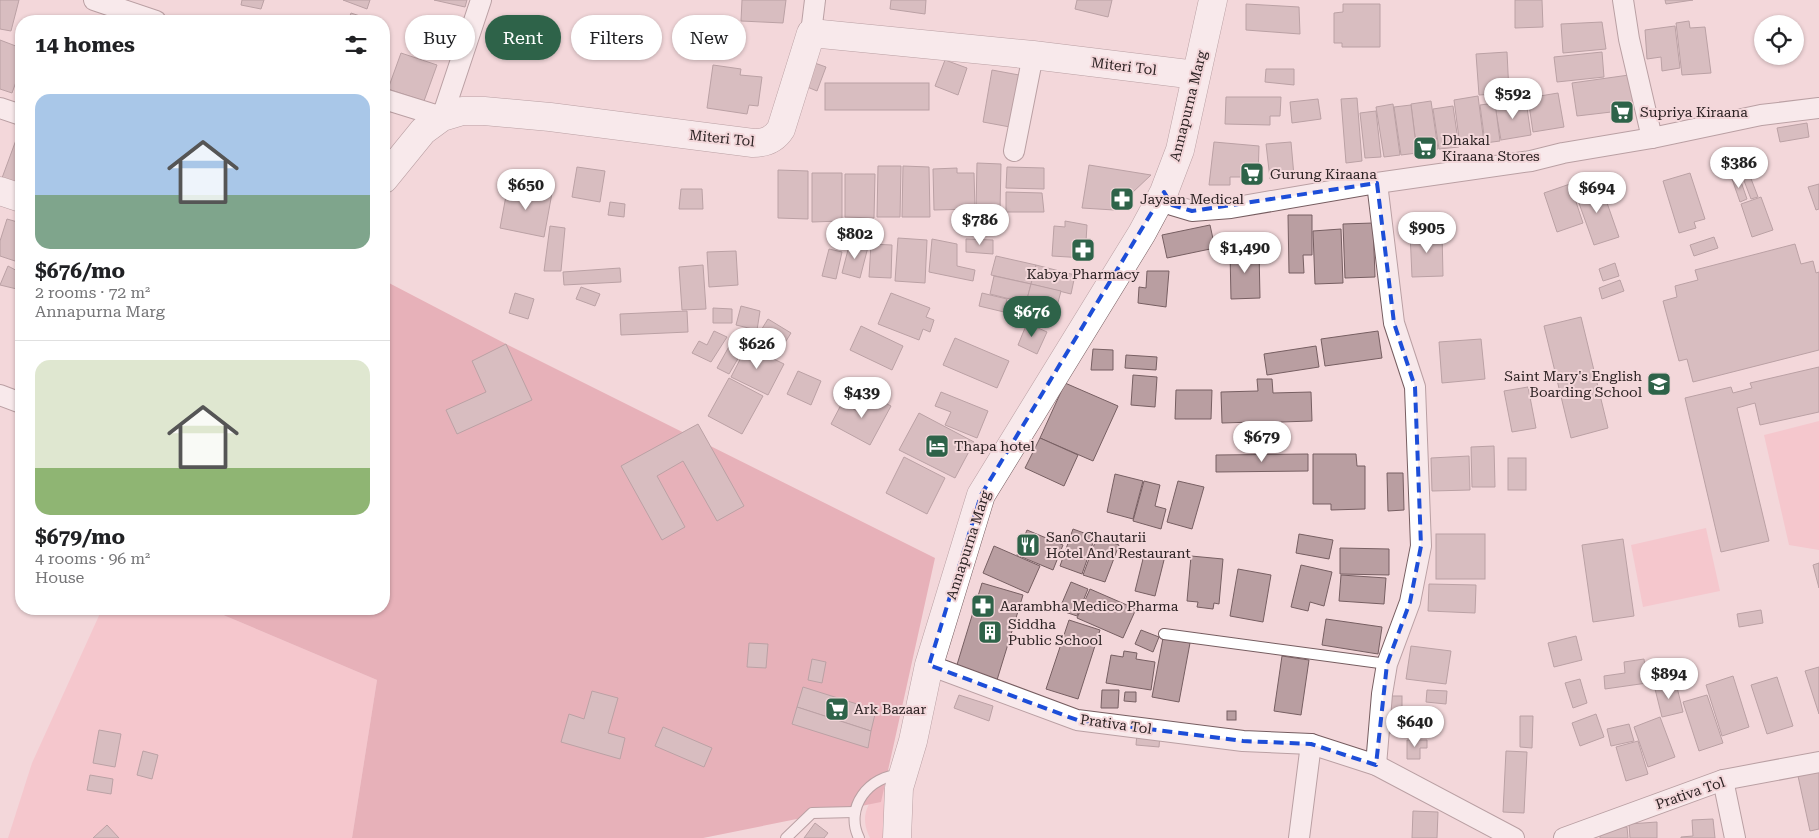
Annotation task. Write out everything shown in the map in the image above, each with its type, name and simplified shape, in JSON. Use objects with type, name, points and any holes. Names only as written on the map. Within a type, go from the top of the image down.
[{"type":"main road","name":"Annapurna Marg","points":[[897,838],[899,788],[929,665],[981,496],[1137,241],[1164,192],[1180,150],[1213,0]]},
{"type":"main road","name":"Miteri Tol","points":[[442,117],[462,111],[484,111],[550,117],[762,143],[777,136],[780,130],[811,33],[1033,55],[1196,74]]},
{"type":"main road","points":[[390,172],[423,131],[442,117]]},
{"type":"main road","points":[[0,191],[15,196]]},
{"type":"street","points":[[94,0],[138,15]]},
{"type":"street","points":[[390,101],[442,117],[481,0]]},
{"type":"street","points":[[811,33],[815,0]]},
{"type":"street","points":[[1623,0],[1629,39],[1652,138]]},
{"type":"street","points":[[1014,151],[1033,55]]},
{"type":"street","points":[[0,108],[15,114]]},
{"type":"street","points":[[1164,192],[1172,205],[1192,211],[1231,208],[1377,183],[1531,161],[1563,153],[1652,138],[1761,115],[1819,108]]},
{"type":"street","points":[[1376,765],[1382,694],[1387,664],[1410,602],[1421,546],[1415,387],[1394,323],[1377,183]]},
{"type":"street","points":[[0,395],[15,401]]},
{"type":"street","name":"Prativa Tol","points":[[929,665],[1077,720],[1243,741],[1311,744],[1376,765],[1514,838]]},
{"type":"street","points":[[1299,838],[1311,744]]},
{"type":"street","name":"Prativa Tol","points":[[1564,838],[1723,780],[1819,762]]},
{"type":"street","points":[[1723,780],[1735,838]]},
{"type":"lane","points":[[1164,634],[1387,664]]},
{"type":"lane","points":[[859,838],[855,824],[855,812],[858,801],[864,792],[882,778],[902,775]]},
{"type":"lane","points":[[786,838],[812,813],[855,812]]},
{"type":"highlighted area","points":[[1377,183],[1394,323],[1415,387],[1421,546],[1410,602],[1387,664],[1376,765],[1311,744],[1243,741],[1077,720],[929,665],[981,495],[1164,192],[1172,205],[1192,211]]},
{"type":"shaded area","points":[[390,284],[506,344],[935,558],[881,802],[703,838],[352,838],[377,680],[223,615],[390,615]]},
{"type":"shaded area","points":[[1819,421],[1819,550],[1789,545],[1764,435]]},
{"type":"shaded area","points":[[1706,528],[1720,591],[1643,607],[1631,545]]},
{"type":"shaded area","points":[[99,615],[223,615],[377,680],[352,838],[8,838],[32,763]]},
{"type":"shaded area","points":[[886,787],[890,838],[870,838],[865,823],[867,809],[874,797]]},
{"type":"building","points":[[0,0],[19,0],[11,31],[0,29]]},
{"type":"building","points":[[242,0],[264,0],[261,9],[241,5]]},
{"type":"building","points":[[343,0],[370,0],[367,9]]},
{"type":"building","points":[[434,0],[467,0],[465,7]]},
{"type":"building","points":[[742,0],[786,0],[783,23],[746,21],[746,15],[741,15]]},
{"type":"building","points":[[891,0],[926,0],[925,14],[890,9]]},
{"type":"building","points":[[1077,0],[1112,0],[1108,17],[1075,9]]},
{"type":"building","points":[[1515,0],[1542,0],[1543,27],[1515,28]]},
{"type":"building","points":[[1665,0],[1693,0],[1666,4]]},
{"type":"building","points":[[1246,4],[1299,7],[1300,34],[1246,30]]},
{"type":"building","points":[[1343,4],[1380,4],[1380,47],[1342,47],[1342,43],[1334,43],[1334,13],[1343,12]]},
{"type":"building","points":[[1689,21],[1690,28],[1705,27],[1711,73],[1682,75],[1676,23]]},
{"type":"building","points":[[1602,22],[1606,49],[1563,53],[1561,24]]},
{"type":"building","points":[[1675,26],[1680,68],[1662,71],[1661,57],[1647,59],[1645,30]]},
{"type":"building","points":[[0,40],[15,46],[15,85],[12,93],[0,89]]},
{"type":"building","points":[[1507,52],[1509,93],[1479,95],[1476,54]]},
{"type":"building","points":[[1602,52],[1604,77],[1557,82],[1554,57]]},
{"type":"building","points":[[401,53],[405,54],[405,60],[422,60],[437,65],[424,101],[390,90],[390,83]]},
{"type":"building","points":[[945,60],[967,68],[958,95],[935,86]]},
{"type":"building","points":[[809,61],[826,67],[817,91],[800,84]]},
{"type":"building","points":[[713,65],[741,69],[740,75],[762,77],[758,106],[749,105],[747,114],[707,108]]},
{"type":"building","points":[[1266,69],[1294,69],[1294,85],[1265,82]]},
{"type":"building","points":[[992,70],[1019,75],[1010,127],[983,122]]},
{"type":"building","points":[[1629,75],[1637,109],[1577,116],[1572,83]]},
{"type":"building","points":[[825,83],[929,83],[929,110],[825,110]]},
{"type":"building","points":[[1558,93],[1564,127],[1533,132],[1528,98]]},
{"type":"building","points":[[1478,96],[1484,143],[1460,146],[1454,100]]},
{"type":"building","points":[[1226,97],[1281,97],[1280,116],[1270,116],[1270,125],[1225,124]]},
{"type":"building","points":[[1357,98],[1362,161],[1346,163],[1341,99]]},
{"type":"building","points":[[1318,99],[1321,119],[1292,123],[1290,102]]},
{"type":"building","points":[[1431,101],[1438,149],[1417,152],[1411,104]]},
{"type":"building","points":[[1526,101],[1531,135],[1501,140],[1495,106]]},
{"type":"building","points":[[1495,103],[1500,141],[1485,143],[1480,105]]},
{"type":"building","points":[[1393,104],[1400,155],[1384,157],[1376,107]]},
{"type":"building","points":[[1411,105],[1417,153],[1401,155],[1394,107]]},
{"type":"building","points":[[1453,106],[1459,147],[1439,149],[1433,109]]},
{"type":"building","points":[[1376,111],[1381,157],[1365,158],[1360,113]]},
{"type":"building","points":[[1807,123],[1809,137],[1780,142],[1777,128]]},
{"type":"building","points":[[1214,142],[1259,146],[1258,177],[1230,177],[1230,185],[1209,185]]},
{"type":"building","points":[[1291,142],[1294,176],[1270,179],[1266,144]]},
{"type":"building","points":[[15,143],[15,183],[2,178]]},
{"type":"building","points":[[977,163],[1001,164],[1000,210],[976,210]]},
{"type":"building","points":[[1089,165],[1151,175],[1114,210],[1082,208]]},
{"type":"building","points":[[878,166],[901,166],[900,217],[877,217]]},
{"type":"building","points":[[903,166],[929,167],[930,217],[902,217]]},
{"type":"building","points":[[577,167],[605,171],[600,202],[572,197]]},
{"type":"building","points":[[1007,167],[1044,168],[1044,189],[1006,188]]},
{"type":"building","points":[[957,168],[957,173],[974,173],[975,209],[934,210],[933,169]]},
{"type":"building","points":[[778,170],[808,171],[808,219],[778,218]]},
{"type":"building","points":[[812,173],[842,173],[842,221],[812,222]]},
{"type":"building","points":[[1690,173],[1705,219],[1694,222],[1696,228],[1679,233],[1663,181]]},
{"type":"building","points":[[845,174],[875,174],[874,218],[845,217]]},
{"type":"building","points":[[1739,176],[1747,199],[1740,202],[1732,179]]},
{"type":"building","points":[[1750,176],[1758,197],[1751,199],[1743,178]]},
{"type":"building","points":[[1600,183],[1619,237],[1594,245],[1575,192]]},
{"type":"building","points":[[1570,184],[1583,223],[1557,232],[1544,193]]},
{"type":"building","points":[[1819,184],[1819,209],[1816,210],[1808,187]]},
{"type":"building","points":[[508,185],[552,193],[544,237],[500,228]]},
{"type":"building","points":[[681,189],[702,189],[703,209],[679,209]]},
{"type":"building","points":[[1006,192],[1042,193],[1044,212],[1006,212]]},
{"type":"building","points":[[1761,197],[1773,230],[1752,237],[1741,204]]},
{"type":"building","points":[[610,202],[625,204],[624,217],[608,215]]},
{"type":"building","points":[[1288,215],[1312,215],[1312,255],[1303,255],[1304,273],[1289,273]]},
{"type":"building","points":[[7,219],[15,221],[15,261],[0,256],[0,241]]},
{"type":"building","points":[[1065,221],[1087,225],[1085,258],[1052,256],[1054,226],[1065,227]]},
{"type":"building","points":[[1373,223],[1375,277],[1345,278],[1343,224]]},
{"type":"building","points":[[1210,225],[1215,248],[1167,258],[1162,235]]},
{"type":"building","points":[[550,226],[565,228],[561,271],[544,271]]},
{"type":"building","points":[[1341,229],[1343,283],[1315,284],[1313,231]]},
{"type":"building","points":[[1442,231],[1443,276],[1412,277],[1410,232]]},
{"type":"building","points":[[1714,237],[1718,248],[1694,256],[1690,245]]},
{"type":"building","points":[[898,238],[927,240],[925,283],[895,281]]},
{"type":"building","points":[[932,239],[957,244],[957,266],[975,270],[973,281],[929,272]]},
{"type":"building","points":[[966,239],[993,240],[993,254],[966,252]]},
{"type":"building","points":[[850,242],[868,247],[860,278],[842,273]]},
{"type":"building","points":[[871,244],[892,245],[891,278],[869,277]]},
{"type":"building","points":[[1795,244],[1801,264],[1813,261],[1816,273],[1819,272],[1819,350],[1693,382],[1687,359],[1679,361],[1663,301],[1677,297],[1675,286],[1698,280],[1695,270]]},
{"type":"building","points":[[829,249],[842,252],[836,279],[822,276]]},
{"type":"building","points":[[1259,250],[1260,298],[1231,299],[1230,251]]},
{"type":"building","points":[[736,251],[738,285],[709,287],[707,252]]},
{"type":"building","points":[[996,256],[1036,265],[1031,284],[991,275]]},
{"type":"building","points":[[1615,263],[1619,276],[1603,281],[1599,269]]},
{"type":"building","points":[[703,265],[706,309],[682,310],[679,267]]},
{"type":"building","points":[[1036,265],[1075,275],[1071,294],[1031,284]]},
{"type":"building","points":[[8,266],[15,270],[15,289],[0,285]]},
{"type":"building","points":[[620,268],[621,282],[564,285],[563,272]]},
{"type":"building","points":[[1147,271],[1169,271],[1166,307],[1138,303],[1139,287],[1146,288]]},
{"type":"building","points":[[994,276],[1031,284],[1026,303],[990,294]]},
{"type":"building","points":[[1620,280],[1624,291],[1602,299],[1599,288]]},
{"type":"building","points":[[1031,284],[1061,291],[1056,310],[1026,303]]},
{"type":"building","points":[[581,287],[600,294],[595,306],[576,299]]},
{"type":"building","points":[[515,293],[534,299],[528,319],[509,313]]},
{"type":"building","points":[[891,293],[930,308],[926,317],[934,320],[930,332],[923,329],[919,340],[878,324]]},
{"type":"building","points":[[982,293],[1007,299],[1004,312],[979,306]]},
{"type":"building","points":[[741,306],[760,311],[757,330],[736,325]]},
{"type":"building","points":[[713,308],[732,309],[732,323],[713,323]]},
{"type":"building","points":[[687,311],[688,332],[621,335],[620,314]]},
{"type":"building","points":[[1581,317],[1608,428],[1571,438],[1544,326]]},
{"type":"building","points":[[768,319],[791,333],[778,354],[755,340]]},
{"type":"building","points":[[1027,323],[1047,332],[1037,354],[1018,345]]},
{"type":"building","points":[[861,326],[903,346],[892,370],[850,350]]},
{"type":"building","points":[[714,331],[727,337],[711,362],[692,353],[699,341],[707,345]]},
{"type":"building","points":[[1378,331],[1382,358],[1325,366],[1321,339]]},
{"type":"building","points":[[955,338],[1009,361],[997,388],[943,365]]},
{"type":"building","points":[[1481,339],[1485,379],[1442,383],[1439,342]]},
{"type":"building","points":[[731,343],[743,350],[729,374],[717,368]]},
{"type":"building","points":[[506,344],[532,400],[457,434],[446,410],[486,392],[472,361]]},
{"type":"building","points":[[747,346],[784,364],[768,395],[731,377]]},
{"type":"building","points":[[1316,346],[1319,367],[1267,375],[1264,354]]},
{"type":"building","points":[[1093,349],[1113,350],[1113,370],[1091,370]]},
{"type":"building","points":[[1126,355],[1157,357],[1156,370],[1125,368]]},
{"type":"building","points":[[1819,367],[1819,412],[1760,425],[1755,403],[1737,408],[1769,541],[1721,552],[1685,398],[1731,387],[1733,393],[1752,388],[1750,383]]},
{"type":"building","points":[[798,371],[821,381],[811,405],[787,394]]},
{"type":"building","points":[[1133,375],[1157,377],[1155,407],[1131,405]]},
{"type":"building","points":[[729,378],[763,396],[742,434],[708,416]]},
{"type":"building","points":[[1257,379],[1272,379],[1273,393],[1311,392],[1312,421],[1281,422],[1282,443],[1256,444],[1255,422],[1222,423],[1221,392],[1258,391]]},
{"type":"building","points":[[1065,383],[1118,406],[1093,461],[1040,438]]},
{"type":"building","points":[[1528,387],[1536,428],[1512,432],[1504,391]]},
{"type":"building","points":[[1176,390],[1212,390],[1211,419],[1175,419]]},
{"type":"building","points":[[941,392],[988,411],[977,438],[945,425],[951,412],[935,406]]},
{"type":"building","points":[[868,394],[891,406],[870,445],[831,424],[842,403],[859,412]]},
{"type":"building","name":"Thapa hotel","points":[[919,413],[974,442],[955,478],[899,450]]},
{"type":"building","points":[[698,424],[744,506],[717,521],[683,461],[657,476],[685,527],[662,540],[621,466]]},
{"type":"building","points":[[1040,438],[1078,455],[1064,486],[1025,468]]},
{"type":"building","points":[[1494,446],[1495,487],[1472,487],[1471,447]]},
{"type":"building","points":[[1308,454],[1308,471],[1216,472],[1216,455]]},
{"type":"building","points":[[1313,454],[1356,454],[1357,466],[1365,466],[1365,509],[1331,510],[1331,504],[1313,504]]},
{"type":"building","points":[[1469,456],[1470,490],[1432,491],[1431,458]]},
{"type":"building","points":[[904,457],[945,478],[927,514],[886,493]]},
{"type":"building","points":[[1508,458],[1526,458],[1526,490],[1508,490]]},
{"type":"building","points":[[1387,473],[1403,473],[1404,510],[1388,511]]},
{"type":"building","points":[[1115,474],[1143,481],[1133,519],[1107,512]]},
{"type":"building","points":[[1144,481],[1160,485],[1155,506],[1166,509],[1161,529],[1133,521]]},
{"type":"building","points":[[1178,481],[1204,487],[1192,529],[1167,522]]},
{"type":"building","points":[[1073,529],[1095,537],[1082,574],[1060,566]]},
{"type":"building","points":[[1027,530],[1063,545],[1053,570],[1017,555]]},
{"type":"building","points":[[1299,534],[1333,540],[1329,559],[1296,553]]},
{"type":"building","points":[[1436,534],[1485,534],[1485,579],[1436,579]]},
{"type":"building","points":[[1097,537],[1119,545],[1105,582],[1083,575]]},
{"type":"building","points":[[1623,539],[1634,616],[1593,622],[1582,545]]},
{"type":"building","points":[[994,546],[1040,566],[1028,593],[983,573]]},
{"type":"building","points":[[1340,548],[1389,549],[1389,575],[1340,574]]},
{"type":"building","points":[[1145,551],[1165,556],[1155,596],[1135,591]]},
{"type":"building","points":[[1191,556],[1223,559],[1219,604],[1214,603],[1213,609],[1197,607],[1198,602],[1187,601]]},
{"type":"building","points":[[1819,563],[1819,588],[1813,565]]},
{"type":"building","points":[[1301,565],[1332,572],[1324,606],[1310,602],[1308,611],[1291,607]]},
{"type":"building","points":[[1238,569],[1271,575],[1263,622],[1230,616]]},
{"type":"building","points":[[1341,575],[1386,578],[1384,604],[1339,601]]},
{"type":"building","points":[[1071,582],[1088,589],[1077,616],[1059,610]]},
{"type":"building","name":"Siddha Public School","points":[[982,583],[1023,595],[997,680],[956,668]]},
{"type":"building","points":[[1429,584],[1476,585],[1475,613],[1428,611]]},
{"type":"building","points":[[1090,589],[1136,609],[1123,638],[1077,618]]},
{"type":"building","points":[[1761,610],[1763,623],[1739,627],[1737,614]]},
{"type":"building","points":[[1326,619],[1382,627],[1378,654],[1322,645]]},
{"type":"building","points":[[1069,620],[1100,630],[1078,699],[1046,689]]},
{"type":"building","points":[[1141,630],[1159,637],[1153,652],[1135,644]]},
{"type":"building","points":[[1576,636],[1582,660],[1554,667],[1548,643]]},
{"type":"building","points":[[1163,638],[1190,643],[1179,702],[1152,697]]},
{"type":"building","points":[[749,643],[768,644],[766,668],[747,667]]},
{"type":"building","points":[[1411,646],[1451,651],[1446,684],[1406,679]]},
{"type":"building","points":[[1124,651],[1137,653],[1136,659],[1155,662],[1151,690],[1106,683],[1111,655],[1123,657]]},
{"type":"building","points":[[1282,656],[1309,660],[1301,715],[1274,711]]},
{"type":"building","points":[[812,659],[826,662],[822,683],[808,680]]},
{"type":"building","points":[[1644,659],[1647,683],[1605,689],[1604,676],[1625,673],[1624,662]]},
{"type":"building","points":[[1819,667],[1819,714],[1805,671]]},
{"type":"building","points":[[1733,676],[1749,727],[1722,736],[1706,685]]},
{"type":"building","points":[[1777,677],[1793,726],[1767,734],[1751,685]]},
{"type":"building","points":[[1580,679],[1587,703],[1573,708],[1565,683]]},
{"type":"building","points":[[1676,683],[1683,712],[1662,717],[1655,689]]},
{"type":"building","name":"Ark Bazaar","points":[[803,687],[876,710],[871,731],[797,707]]},
{"type":"building","points":[[1102,690],[1119,690],[1118,708],[1101,708]]},
{"type":"building","points":[[1427,690],[1447,691],[1446,704],[1426,702]]},
{"type":"building","points":[[592,691],[618,698],[608,733],[625,738],[620,759],[561,742],[569,714],[584,719]]},
{"type":"building","points":[[1125,692],[1136,692],[1136,702],[1124,701]]},
{"type":"building","points":[[959,695],[993,706],[989,721],[954,708]]},
{"type":"building","points":[[1707,695],[1723,743],[1699,751],[1683,702]]},
{"type":"building","points":[[1386,696],[1402,696],[1402,733],[1386,733]]},
{"type":"building","points":[[797,707],[871,731],[868,748],[792,724]]},
{"type":"building","points":[[1227,711],[1236,711],[1236,720],[1227,720]]},
{"type":"building","points":[[1596,714],[1604,737],[1580,746],[1572,723]]},
{"type":"building","points":[[1520,716],[1533,716],[1532,748],[1520,747]]},
{"type":"building","points":[[1660,717],[1675,757],[1648,767],[1634,727]]},
{"type":"building","points":[[1629,724],[1634,741],[1611,746],[1607,729]]},
{"type":"building","points":[[1408,726],[1425,727],[1424,737],[1408,737]]},
{"type":"building","points":[[663,727],[712,748],[704,767],[655,746]]},
{"type":"building","points":[[99,730],[121,734],[115,767],[93,763]]},
{"type":"building","points":[[1137,733],[1160,735],[1159,747],[1136,745]]},
{"type":"building","points":[[1407,740],[1427,740],[1427,748],[1420,748],[1420,759],[1407,759]]},
{"type":"building","points":[[1638,741],[1648,774],[1626,781],[1616,747]]},
{"type":"building","points":[[143,751],[158,755],[152,779],[137,775]]},
{"type":"building","points":[[1506,751],[1527,752],[1524,813],[1503,812]]},
{"type":"building","points":[[1819,772],[1819,829],[1810,831],[1798,776]]},
{"type":"building","points":[[90,775],[113,779],[111,794],[87,790]]},
{"type":"building","points":[[1413,811],[1438,812],[1437,838],[1412,838]]},
{"type":"building","points":[[1713,819],[1715,838],[1681,838],[1693,836],[1692,820]]},
{"type":"building","points":[[1657,822],[1657,838],[1630,838],[1629,824]]},
{"type":"building","points":[[815,823],[828,833],[824,838],[804,838]]},
{"type":"building","points":[[107,825],[119,838],[93,838]]},
{"type":"building","points":[[1627,827],[1628,838],[1600,838],[1600,828]]},
{"type":"place","name":"Supriya Kiraana","points":[[1622,112]]},
{"type":"place","name":"Dhakal Kiraana Stores","points":[[1425,148]]},
{"type":"place","name":"Gurung Kiraana","points":[[1252,174]]},
{"type":"place","name":"Jaysan Medical","points":[[1122,199]]},
{"type":"place","name":"Kabya Pharmacy","points":[[1083,250]]},
{"type":"place","name":"Saint Mary's English Boarding School","points":[[1659,384]]},
{"type":"place","name":"Thapa hotel","points":[[937,446]]},
{"type":"place","name":"Sano Chautarii Hotel And Restaurant","points":[[1028,545]]},
{"type":"place","name":"Aarambha Medico Pharma","points":[[983,606]]},
{"type":"place","name":"Siddha Public School","points":[[990,632]]},
{"type":"place","name":"Ark Bazaar","points":[[837,709]]}]
